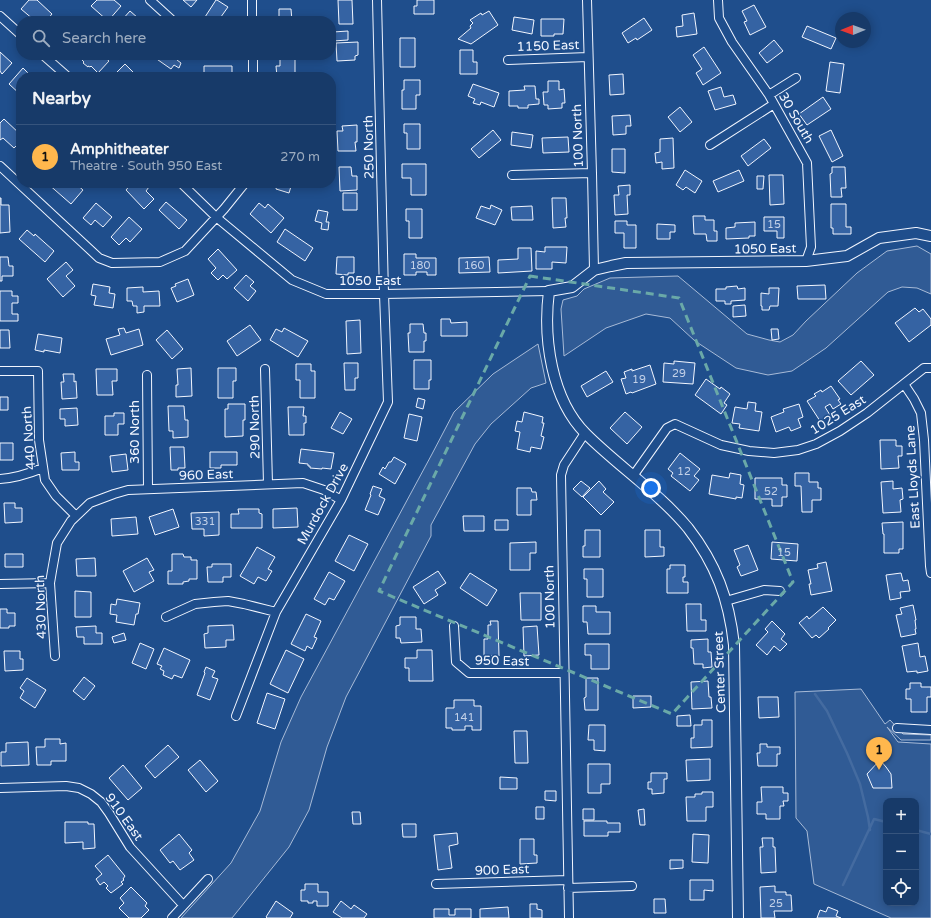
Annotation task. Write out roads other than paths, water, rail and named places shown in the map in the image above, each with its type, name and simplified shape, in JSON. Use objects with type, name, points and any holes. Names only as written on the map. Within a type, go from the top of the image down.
[{"type":"street","points":[[150,0],[168,16]]},
{"type":"street","points":[[252,0],[252,16]]},
{"type":"street","name":"250 North","points":[[377,0],[384,294]]},
{"type":"street","name":"100 North","points":[[587,0],[594,270]]},
{"type":"street","name":"30 South","points":[[718,0],[719,18],[725,30],[769,95],[807,163],[811,247],[806,261]]},
{"type":"street","points":[[0,16],[16,30]]},
{"type":"street","name":"1150 East","points":[[508,60],[588,57]]},
{"type":"street","points":[[49,60],[63,72]]},
{"type":"street","points":[[253,60],[253,72]]},
{"type":"street","points":[[769,95],[796,78]]},
{"type":"street","points":[[710,144],[774,104]]},
{"type":"street","points":[[0,166],[16,181]]},
{"type":"street","points":[[512,175],[592,173]]},
{"type":"street","points":[[24,188],[99,258],[112,263],[160,262],[185,251],[226,207],[241,188]]},
{"type":"street","name":"1050 East","points":[[186,188],[216,217],[292,280],[326,294],[549,292]]},
{"type":"street","name":"1050 East","points":[[594,270],[626,263],[806,261],[847,256],[879,238],[916,233],[931,236]]},
{"type":"street","points":[[585,433],[571,416],[564,404],[555,379],[548,346],[548,305],[549,292],[572,287],[594,270]]},
{"type":"street","name":"Murdock Drive","points":[[236,716],[276,612],[341,500],[388,402],[384,294]]},
{"type":"street","name":"1025 East","points":[[633,476],[667,428],[675,424],[721,445],[749,451],[774,453],[798,450],[816,444],[840,432],[867,413],[924,368],[931,368]]},
{"type":"street","name":"290 North","points":[[266,370],[268,484]]},
{"type":"street","name":"440 North","points":[[0,371],[38,371],[39,440],[45,480],[56,496],[76,516]]},
{"type":"street","name":"360 North","points":[[147,375],[148,489]]},
{"type":"street","name":"East Lloyds Lane","points":[[904,384],[921,413],[924,440],[931,568]]},
{"type":"street","name":"100 North","points":[[569,918],[561,475],[564,465],[585,433]]},
{"type":"street","name":"Center Street","points":[[585,433],[667,506],[687,527],[709,558],[726,601],[734,645],[738,918]]},
{"type":"street","points":[[0,478],[24,476],[43,468]]},
{"type":"street","name":"960 East","points":[[76,516],[90,503],[128,490],[303,483],[324,490],[341,500]]},
{"type":"street","name":"430 North","points":[[55,656],[50,583],[57,543],[70,521],[76,516]]},
{"type":"street","points":[[0,584],[50,583]]},
{"type":"street","points":[[726,601],[764,590],[780,590]]},
{"type":"street","points":[[166,617],[194,604],[228,601],[276,612]]},
{"type":"street","name":"950 East","points":[[454,626],[456,662],[468,673],[564,673]]},
{"type":"street","points":[[898,728],[931,730]]},
{"type":"street","name":"910 East","points":[[0,788],[66,786],[79,788],[91,794],[101,802],[130,847],[183,905]]},
{"type":"street","points":[[172,918],[208,879]]},
{"type":"street","name":"900 East","points":[[436,884],[568,884],[632,886]]},
{"type":"waterway","points":[[815,694],[827,711],[860,784],[870,830]]},
{"type":"waterway","points":[[843,885],[874,819],[883,821]]},
{"type":"waterway","points":[[919,831],[931,834]]},
{"type":"place","name":"Amphitheater","points":[[879,770]]}]
